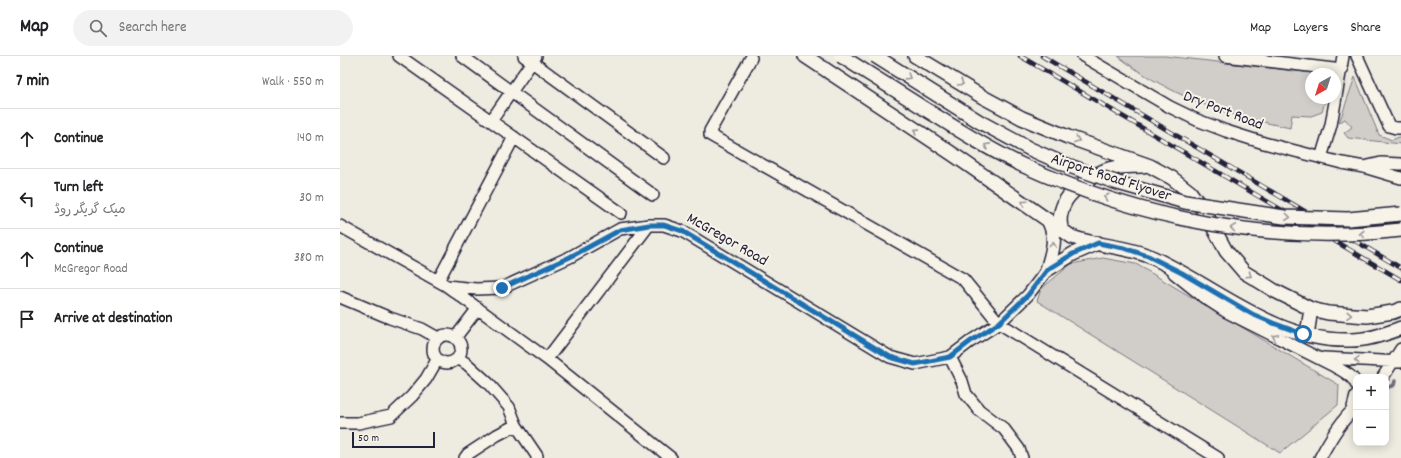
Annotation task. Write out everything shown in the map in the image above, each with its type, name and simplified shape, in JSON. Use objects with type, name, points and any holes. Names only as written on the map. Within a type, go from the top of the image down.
[{"type":"main road","points":[[805,56],[1072,237],[1083,241],[1124,248],[1148,256],[1252,314],[1307,335],[1336,340],[1352,340],[1401,328]]},
{"type":"main road","name":"Airport Road Flyover","points":[[841,56],[966,135],[1021,164],[1087,191],[1144,209],[1210,225],[1285,234],[1371,234],[1401,230]]},
{"type":"main road","name":"Airport Road Flyover","points":[[874,56],[980,122],[1030,149],[1064,164],[1118,183],[1185,202],[1265,215],[1312,219],[1348,219],[1401,214]]},
{"type":"main road","points":[[915,56],[981,96],[1022,118],[1068,137],[1150,166],[1172,178],[1190,192],[1206,214],[1226,251],[1244,272],[1275,291],[1311,308],[1346,315],[1367,316],[1393,312],[1401,309]]},
{"type":"main road","points":[[1062,230],[1060,225],[1061,212],[1066,200],[1073,192],[1090,179],[1108,169],[1131,166],[1150,166]]},
{"type":"main road","points":[[1047,270],[1053,246],[1054,234],[1048,220]]},
{"type":"main road","points":[[1047,270],[1073,254],[1098,243]]},
{"type":"main road","points":[[1307,335],[1311,308]]},
{"type":"street","points":[[399,56],[620,213]]},
{"type":"street","points":[[462,56],[653,195]]},
{"type":"street","name":"Dry Port Road","points":[[1083,56],[1170,107],[1197,120],[1264,143],[1321,158],[1364,167],[1401,178]]},
{"type":"street","points":[[1225,56],[1342,70]]},
{"type":"street","points":[[1321,158],[1331,125],[1342,70],[1343,56]]},
{"type":"street","points":[[1357,56],[1389,126],[1401,128]]},
{"type":"street","points":[[491,121],[511,92],[531,58],[664,158]]},
{"type":"street","points":[[751,58],[710,131],[710,135],[964,279],[999,323],[1218,458]]},
{"type":"street","points":[[514,137],[442,283],[547,359],[671,458]]},
{"type":"street","points":[[1364,167],[1380,163],[1401,164]]},
{"type":"street","points":[[547,359],[649,225]]},
{"type":"street","name":"McGregor Road","points":[[340,226],[442,283],[476,289],[502,288],[570,257],[620,230],[649,225],[664,225],[682,231],[890,357],[915,364],[950,357],[999,323],[1028,295],[1047,270]]},
{"type":"street","points":[[1163,263],[1205,298],[1226,311],[1320,358],[1353,379]]},
{"type":"street","points":[[340,297],[390,318],[422,329],[438,338]]},
{"type":"street","points":[[455,338],[478,308]]},
{"type":"street","points":[[447,335],[459,341],[461,350],[455,362],[446,364],[437,360],[432,351],[432,346],[438,338],[447,335]]},
{"type":"street","points":[[1386,374],[1398,362],[1401,349]]},
{"type":"street","points":[[950,357],[966,394],[979,410],[1004,429],[1019,450],[1022,458]]},
{"type":"street","points":[[458,358],[467,364],[494,389],[509,407],[516,425],[537,458]]},
{"type":"street","points":[[1320,358],[1398,362]]},
{"type":"street","points":[[340,423],[358,423],[390,416],[412,396],[426,379],[437,360]]},
{"type":"street","points":[[1320,458],[1333,436],[1353,410]]},
{"type":"street","points":[[465,458],[468,454],[497,435],[516,425]]},
{"type":"shaded area","points":[[1118,56],[1165,56],[1305,72],[1305,104],[1324,104],[1322,112],[1311,116],[1292,115],[1290,128],[1224,112],[1208,106],[1160,84]]},
{"type":"shaded area","points":[[1355,77],[1379,135],[1392,140],[1401,136],[1401,144],[1348,138],[1344,133],[1352,127],[1345,119],[1339,123]]},
{"type":"shaded area","points":[[1103,258],[1136,264],[1339,385],[1338,405],[1280,453],[1037,301],[1041,289],[1071,264]]},
{"type":"waterway","points":[[1389,387],[1394,385],[1395,381]]},
{"type":"railway","points":[[1020,56],[1401,280]]},
{"type":"railway","points":[[1042,56],[1401,268]]},
{"type":"route","points":[[502,288],[570,257],[620,230],[649,225],[664,225],[682,231],[890,357],[915,364],[950,357],[999,323],[1028,295],[1047,270],[1073,254],[1098,243],[1124,248],[1148,256],[1182,273],[1252,314],[1303,334]]}]
